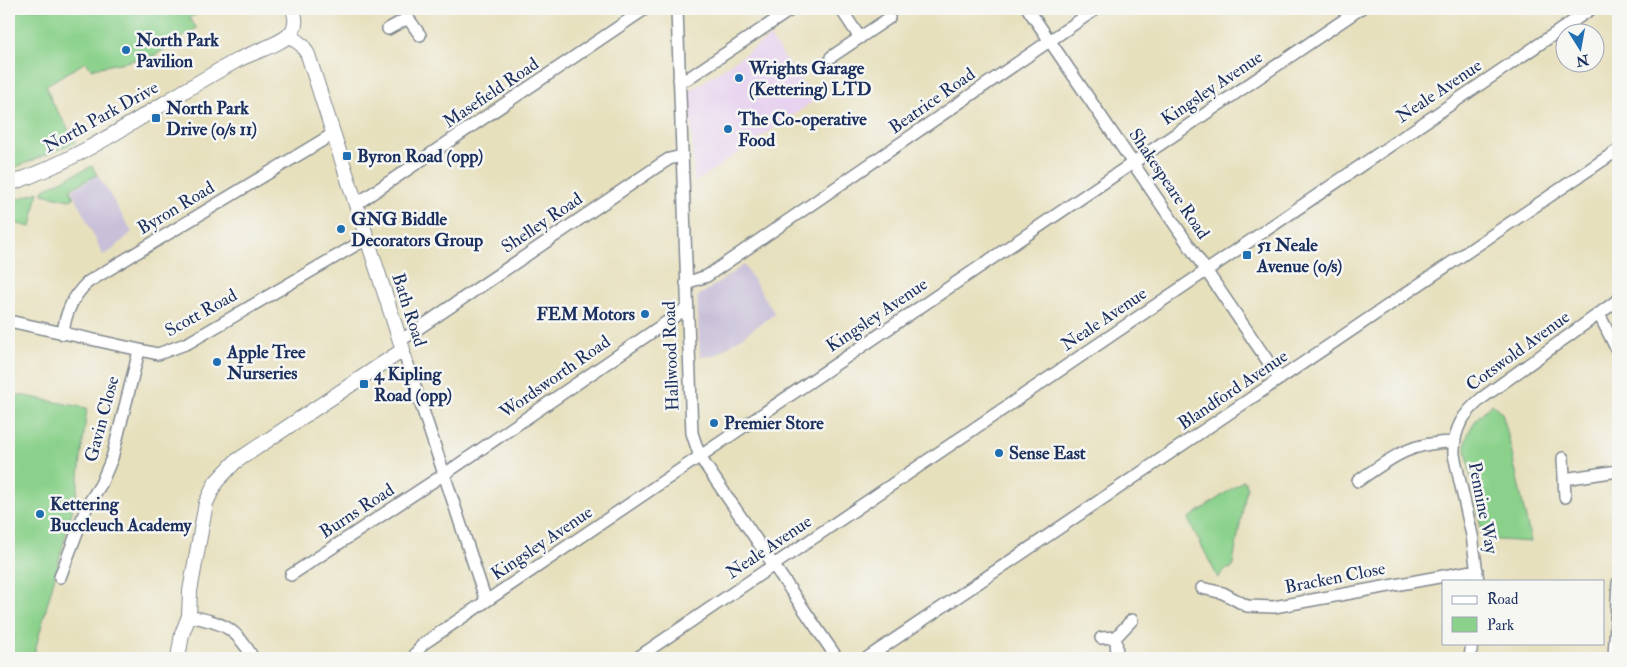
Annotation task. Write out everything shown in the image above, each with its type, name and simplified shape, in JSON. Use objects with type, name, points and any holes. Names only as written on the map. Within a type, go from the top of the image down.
[{"type":"street","points":[[289,35],[296,21],[293,9]]},
{"type":"street","name":"Masefield Road","points":[[355,205],[645,9]]},
{"type":"street","name":"Hallwood Road","points":[[677,9],[692,433],[700,457],[837,658]]},
{"type":"street","points":[[679,79],[687,79],[792,9]]},
{"type":"street","points":[[841,9],[860,38]]},
{"type":"street","name":"Shakespeare Road","points":[[1028,9],[1280,379]]},
{"type":"street","name":"Beatrice Road","points":[[686,283],[707,276],[1096,9]]},
{"type":"street","name":"Kingsley Avenue","points":[[417,656],[423,644],[1360,9]]},
{"type":"street","name":"Neale Avenue","points":[[637,658],[1591,9]]},
{"type":"street","points":[[388,29],[407,14],[420,35]]},
{"type":"street","points":[[831,57],[889,18]]},
{"type":"street","name":"Bath Road","points":[[289,35],[303,46],[308,55],[366,240],[486,601]]},
{"type":"street","name":"North Park Drive","points":[[9,184],[86,150],[236,61],[289,35]]},
{"type":"street","name":"Byron Road","points":[[63,334],[70,307],[79,291],[88,282],[333,134]]},
{"type":"street","name":"Blandford Avenue","points":[[867,658],[1618,150]]},
{"type":"street","name":"Shelley Road","points":[[401,346],[658,166],[669,159],[682,156]]},
{"type":"street","name":"Scott Road","points":[[9,321],[158,354],[188,343],[366,240]]},
{"type":"street","name":"Cotswold Avenue","points":[[1454,442],[1458,426],[1466,412],[1618,300]]},
{"type":"street","name":"Wordsworth Road","points":[[443,475],[687,308]]},
{"type":"street","points":[[1599,314],[1618,352]]},
{"type":"street","points":[[178,658],[182,634],[189,616],[190,591],[206,503],[216,482],[235,462],[401,346]]},
{"type":"street","name":"Gavin Close","points":[[60,577],[87,506],[101,484],[112,458],[139,351]]},
{"type":"street","points":[[1358,481],[1401,451],[1436,442],[1454,442]]},
{"type":"street","name":"Pennine Way","points":[[1454,442],[1454,455],[1477,575]]},
{"type":"street","points":[[1562,458],[1565,497]]},
{"type":"street","points":[[1564,479],[1618,472]]},
{"type":"street","name":"Burns Road","points":[[291,576],[443,475]]},
{"type":"street","name":"Bracken Close","points":[[1445,580],[1477,575]]},
{"type":"street","name":"Bracken Close","points":[[1202,588],[1223,593],[1247,606],[1274,607],[1442,581]]},
{"type":"street","points":[[1614,658],[1618,583]]},
{"type":"street","points":[[189,616],[221,624],[238,634],[253,658]]},
{"type":"street","points":[[1101,638],[1116,637],[1132,620]]},
{"type":"street","points":[[1116,637],[1117,658]]},
{"type":"street","points":[[1470,658],[1472,644]]},
{"type":"shaded area","points":[[770,37],[815,100],[694,183],[690,91]]},
{"type":"shaded area","points":[[98,175],[132,232],[111,251],[103,255],[72,190]]},
{"type":"shaded area","points":[[744,265],[775,314],[714,356],[700,357],[697,297]]},
{"type":"green space","points":[[9,9],[206,9],[189,18],[197,28],[154,56],[91,69],[86,62],[46,85],[52,102],[76,142],[9,170]]},
{"type":"green space","points":[[92,166],[97,175],[70,189],[74,198],[69,200],[43,194],[44,189]]},
{"type":"green space","points":[[38,192],[31,227],[9,222],[9,202]]},
{"type":"green space","name":"Kettering Buccleuch Academy","points":[[9,393],[87,408],[77,493],[33,658],[9,658]]},
{"type":"green space","points":[[1492,404],[1502,413],[1531,542],[1483,539],[1465,445],[1474,422]]},
{"type":"green space","points":[[1244,480],[1247,487],[1232,568],[1224,570],[1218,578],[1188,519]]},
{"type":"place","name":"North Park Pavilion","points":[[126,50]]},
{"type":"place","name":"Wrights Garage (Kettering) LTD","points":[[739,78]]},
{"type":"place","name":"North Park Drive (o/s 11)","points":[[156,118]]},
{"type":"place","name":"The Co-operative Food","points":[[728,129]]},
{"type":"place","name":"Byron Road (opp)","points":[[347,156]]},
{"type":"place","name":"GNG Biddle Decorators Group","points":[[341,229]]},
{"type":"place","name":"51 Neale Avenue (o/s)","points":[[1247,255]]},
{"type":"place","name":"FEM Motors","points":[[645,314]]},
{"type":"place","name":"Apple Tree Nurseries","points":[[217,362]]},
{"type":"place","name":"4 Kipling Road (opp)","points":[[364,384]]},
{"type":"place","name":"Premier Store","points":[[714,423]]},
{"type":"place","name":"Sense East","points":[[999,453]]},
{"type":"place","name":"Kettering Buccleuch Academy","points":[[40,514]]}]
